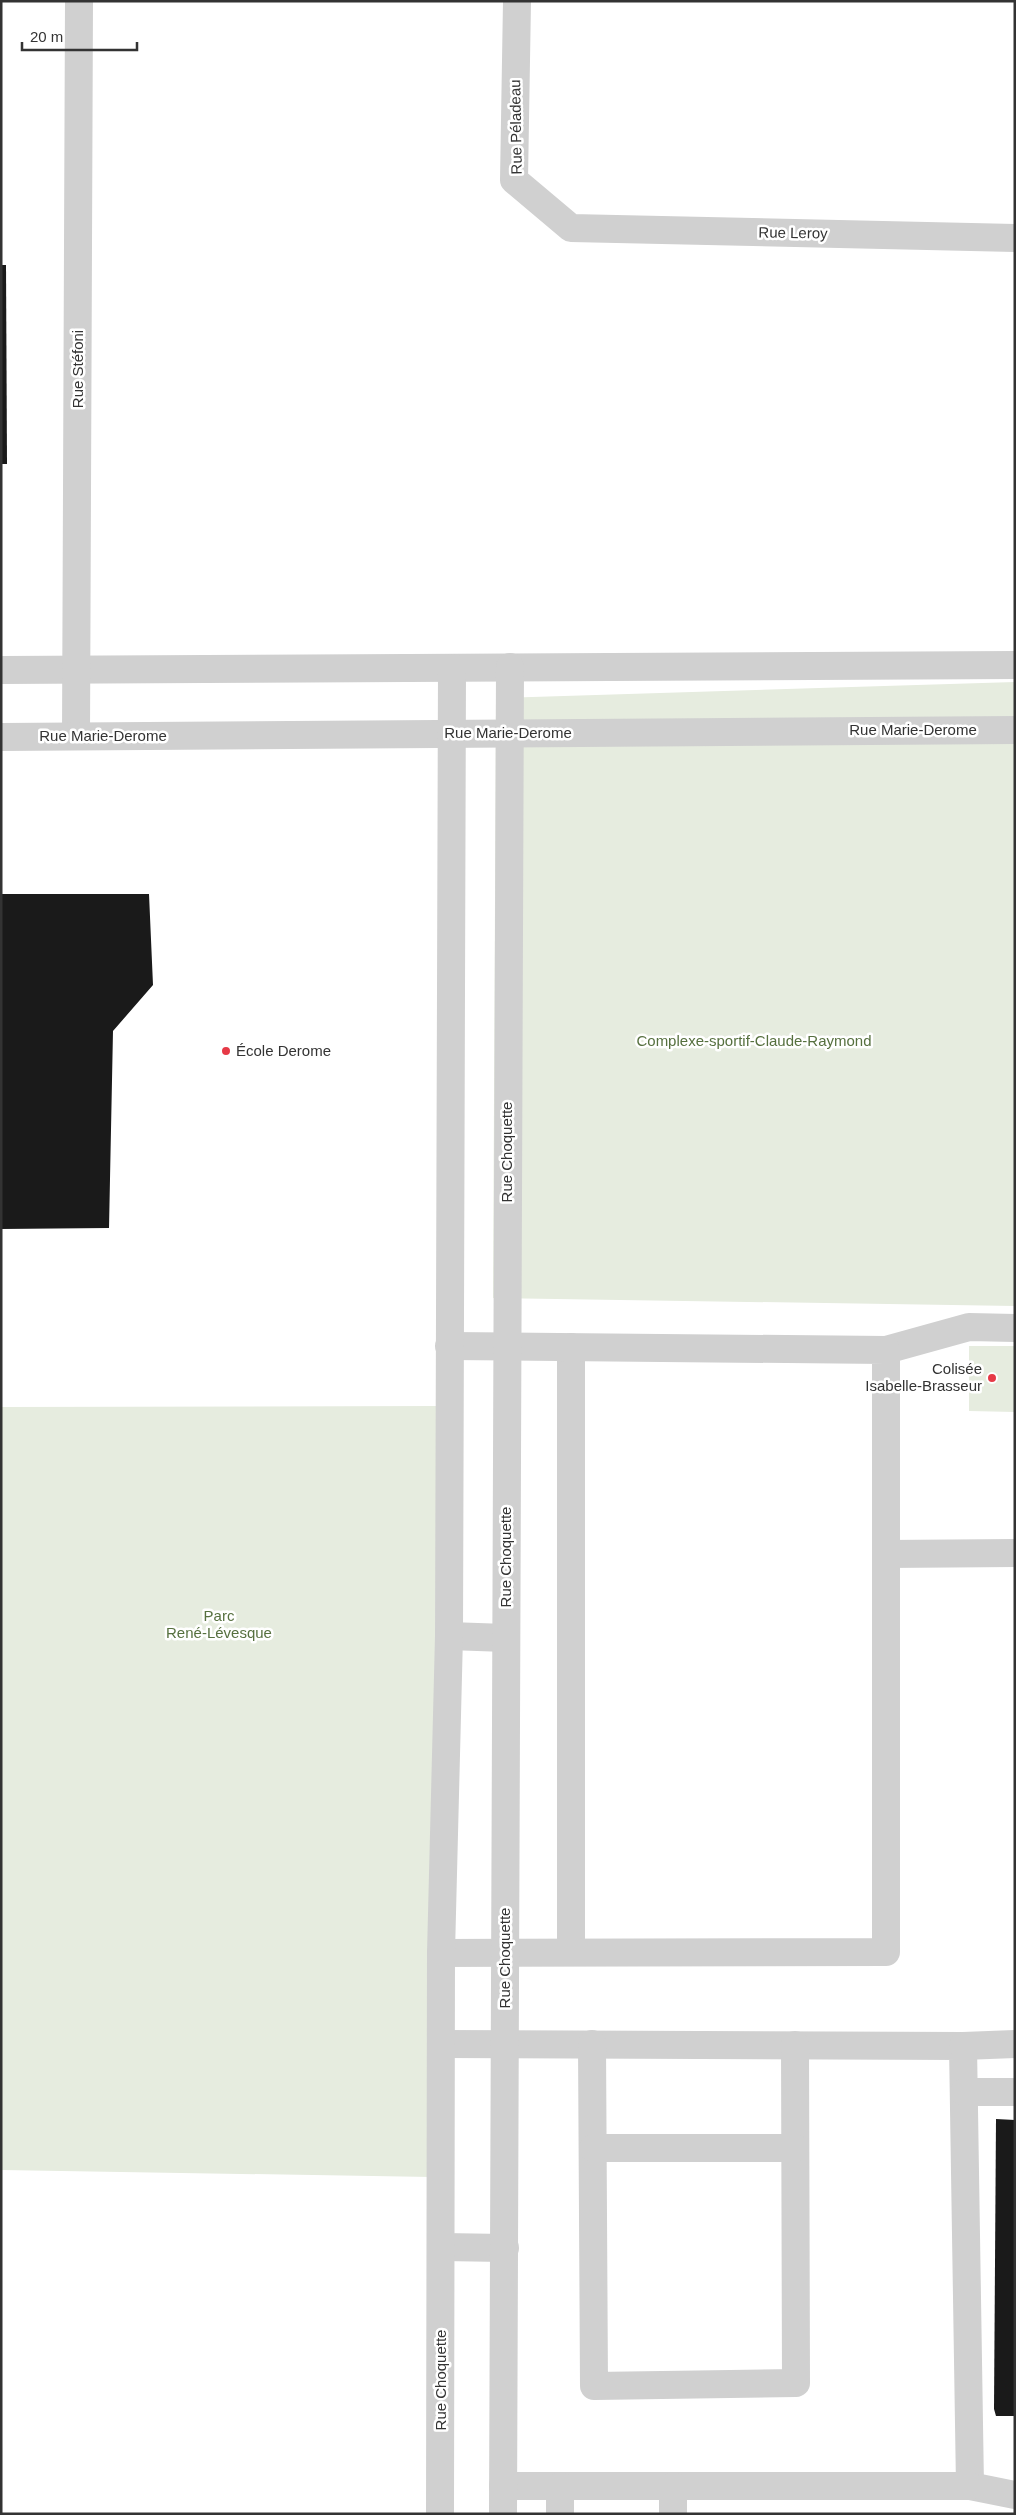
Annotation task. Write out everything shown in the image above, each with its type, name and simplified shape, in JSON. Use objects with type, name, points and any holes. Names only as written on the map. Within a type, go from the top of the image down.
[{"type":"street","name":"Rue Stéfoni","points":[[76,736],[78,670],[78,1]]},
{"type":"street","name":"Rue Péladeau","points":[[516,1],[514,180],[571,228]]},
{"type":"street","name":"Rue Leroy","points":[[571,228],[1015,238]]},
{"type":"street","points":[[1,670],[1015,665]]},
{"type":"street","name":"Rue Choquette","points":[[503,2514],[508,733],[510,667]]},
{"type":"street","name":"Rue Choquette","points":[[440,2514],[442,2246],[441,1953],[449,1636],[452,668]]},
{"type":"street","name":"Rue Marie-Derome","points":[[1,737],[1015,730]]},
{"type":"street","points":[[449,1346],[886,1350],[969,1327],[1015,1328]]},
{"type":"street","points":[[570,1347],[572,1952]]},
{"type":"street","points":[[441,1953],[886,1952],[886,1350]]},
{"type":"street","points":[[886,1554],[1015,1554]]},
{"type":"street","points":[[449,1636],[506,1638]]},
{"type":"street","points":[[441,2044],[963,2046],[1015,2044]]},
{"type":"street","points":[[592,2044],[594,2386],[796,2383],[795,2045]]},
{"type":"street","points":[[963,2046],[970,2486]]},
{"type":"street","points":[[964,2092],[1015,2092]]},
{"type":"street","points":[[593,2148],[795,2148]]},
{"type":"street","points":[[442,2246],[505,2248]]},
{"type":"street","points":[[503,2486],[970,2486],[1015,2496]]},
{"type":"street","points":[[560,2486],[560,2514]]},
{"type":"street","points":[[673,2486],[673,2514]]},
{"type":"green space","name":"Complexe-sportif-Claude-Raymond","points":[[1015,682],[1015,1306],[493,1298],[496,698]]},
{"type":"green space","name":"Colisée Isabelle-Brasseur","points":[[969,1346],[1015,1346],[1015,1412],[969,1411]]},
{"type":"green space","name":"Parc René-Lévesque","points":[[437,1406],[432,2177],[1,2170],[1,1407]]},
{"type":"building","points":[[1,265],[6,265],[7,464],[1,464]]},
{"type":"building","points":[[1,894],[149,894],[153,985],[113,1031],[109,1228],[1,1229]]},
{"type":"building","points":[[996,2119],[1015,2120],[1015,2416],[996,2416],[994,2409]]},
{"type":"place","name":"École Derome","points":[[226,1051]]},
{"type":"place","name":"Colisée Isabelle-Brasseur","points":[[992,1378]]}]
